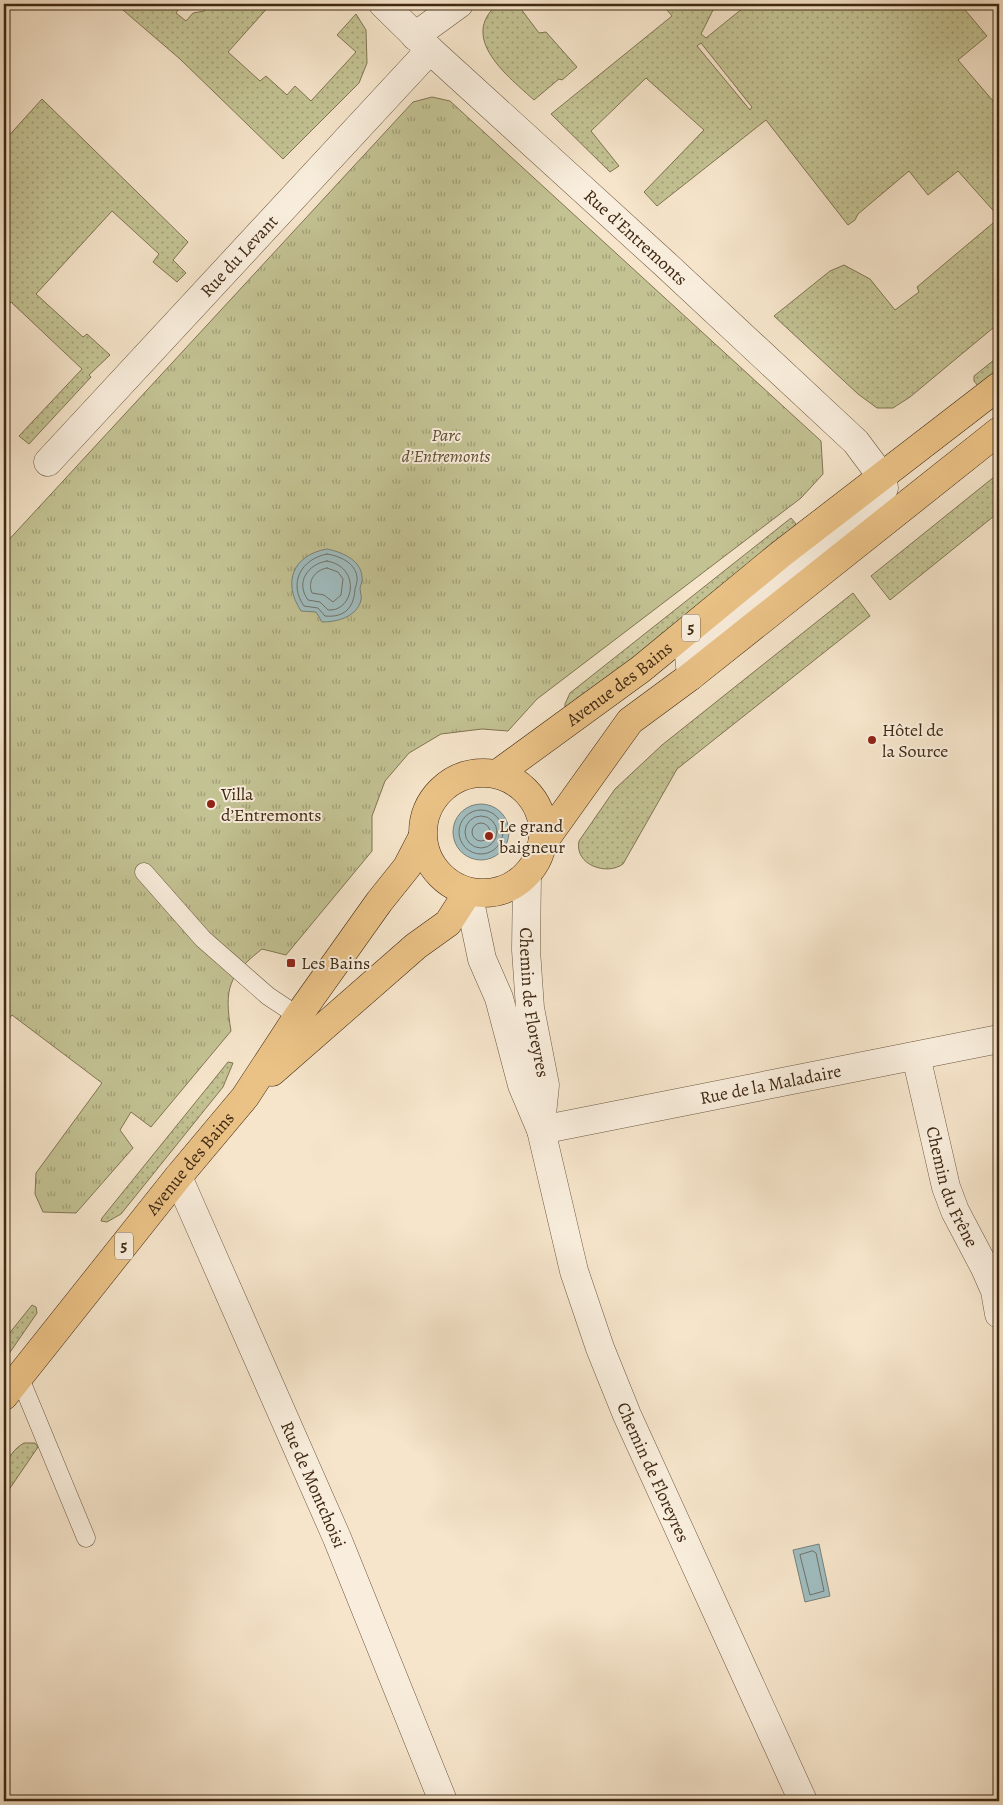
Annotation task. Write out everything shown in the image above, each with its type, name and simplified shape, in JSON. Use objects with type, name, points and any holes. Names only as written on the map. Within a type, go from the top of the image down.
[{"type":"main road","name":"Avenue des Bains","points":[[497,774],[641,668],[781,554],[999,386]]},
{"type":"main road","name":"Avenue des Bains","points":[[542,844],[630,720],[691,676],[999,431]]},
{"type":"main road","points":[[478,773],[497,774],[513,781],[527,793],[537,808],[542,826],[542,844],[536,860],[527,874],[515,884],[500,891],[485,894],[468,892],[454,886],[432,867],[422,838],[424,820],[430,802],[443,787],[459,778],[478,773]]},
{"type":"main road","name":"Avenue des Bains","points":[[11,1386],[244,1097],[298,1016],[379,902],[408,868],[422,838]]},
{"type":"main road","name":"Avenue des Bains","points":[[244,1097],[416,946],[448,923],[468,892]]},
{"type":"street","name":"Rue d'Entremonts","points":[[383,4],[856,442],[882,477]]},
{"type":"street","name":"Rue du Levant","points":[[48,462],[458,4]]},
{"type":"street","name":"Avenue des Bains","points":[[691,676],[689,655],[875,506],[884,488],[882,477]]},
{"type":"street","name":"Chemin de Floreyres","points":[[527,874],[526,950],[530,1008],[544,1085],[541,1130]]},
{"type":"street","name":"Chemin de Floreyres","points":[[468,892],[482,959],[499,998],[522,1085],[541,1130],[574,1271],[600,1348],[627,1415],[803,1801]]},
{"type":"street","name":"Rue de la Maladaire","points":[[541,1130],[999,1039]]},
{"type":"street","name":"Chemin du Frêne","points":[[916,1056],[946,1187],[955,1211],[995,1291],[999,1314]]},
{"type":"street","name":"Rue de Montchoisi","points":[[178,1177],[337,1538],[438,1800]]},
{"type":"lane","points":[[144,872],[203,939],[268,996],[298,1016]]},
{"type":"lane","points":[[11,1386],[86,1538]]},
{"type":"green space","points":[[116,4],[176,4],[180,7],[176,13],[186,21],[193,13],[204,11],[211,4],[271,4],[228,52],[260,81],[266,76],[287,95],[295,86],[311,101],[356,52],[337,35],[356,14],[366,30],[367,63],[359,83],[283,159],[180,59]]},
{"type":"green space","points":[[498,4],[528,4],[521,9],[539,33],[546,32],[577,67],[534,100],[501,69],[485,44],[483,30],[487,17]]},
{"type":"green space","points":[[662,4],[704,4],[713,10],[701,34],[706,38],[748,4],[960,4],[987,36],[958,60],[999,108],[999,217],[958,171],[928,195],[909,171],[858,214],[855,220],[848,225],[766,120],[657,206],[644,192],[704,130],[646,78],[591,131],[619,166],[610,172],[551,114],[672,16]],"holes":[[[701,43],[752,107],[750,110],[697,46]]]},
{"type":"green space","name":"Parc d’Entremonts","points":[[432,97],[450,101],[821,441],[823,474],[801,498],[537,699],[508,731],[482,729],[441,734],[409,753],[385,781],[372,816],[372,851],[286,955],[262,949],[235,975],[231,984],[228,1004],[231,1031],[151,1127],[131,1112],[120,1130],[133,1148],[76,1213],[43,1212],[35,1194],[36,1173],[102,1083],[12,1015],[4,1025],[4,545],[413,102]]},
{"type":"green space","points":[[42,99],[188,242],[173,260],[186,273],[177,282],[153,262],[159,254],[112,211],[36,294],[83,337],[87,334],[110,355],[89,375],[91,377],[29,444],[19,436],[82,369],[11,302],[4,310],[4,141]]},
{"type":"green space","points":[[999,218],[999,323],[910,397],[893,408],[877,408],[858,394],[774,316],[830,271],[844,265],[870,279],[895,310],[919,292],[917,287]]},
{"type":"green space","points":[[999,356],[999,375],[979,387],[974,381],[974,376]]},
{"type":"green space","points":[[999,473],[999,512],[890,600],[871,576]]},
{"type":"green space","points":[[791,518],[796,524],[778,543],[565,712],[565,704],[570,693]]},
{"type":"green space","points":[[853,593],[870,616],[677,769],[623,864],[609,869],[593,866],[587,862],[579,849],[579,841],[615,789],[662,745]]},
{"type":"green space","points":[[228,1062],[233,1063],[223,1087],[121,1214],[107,1222],[101,1221],[102,1218]]},
{"type":"green space","points":[[32,1305],[36,1307],[37,1313],[4,1361],[4,1340]]},
{"type":"green space","points":[[24,1443],[35,1443],[38,1447],[4,1497],[8,1460],[17,1448]]},
{"type":"water","points":[[327,549],[344,554],[358,565],[362,578],[361,598],[359,606],[351,614],[340,620],[322,622],[316,612],[301,611],[292,590],[292,580],[294,571],[306,557]]},
{"type":"water","points":[[481,804],[496,809],[504,817],[509,832],[504,847],[496,855],[481,860],[466,855],[458,847],[453,832],[458,817],[466,809]]},
{"type":"water","points":[[819,1544],[830,1596],[805,1602],[793,1550]]},
{"type":"place","name":"Hôtel de la Source","points":[[872,740]]},
{"type":"place","name":"Villa d’Entremonts","points":[[211,804]]},
{"type":"place","name":"Le grand baigneur","points":[[489,836]]},
{"type":"place","name":"Les Bains","points":[[291,963]]}]
